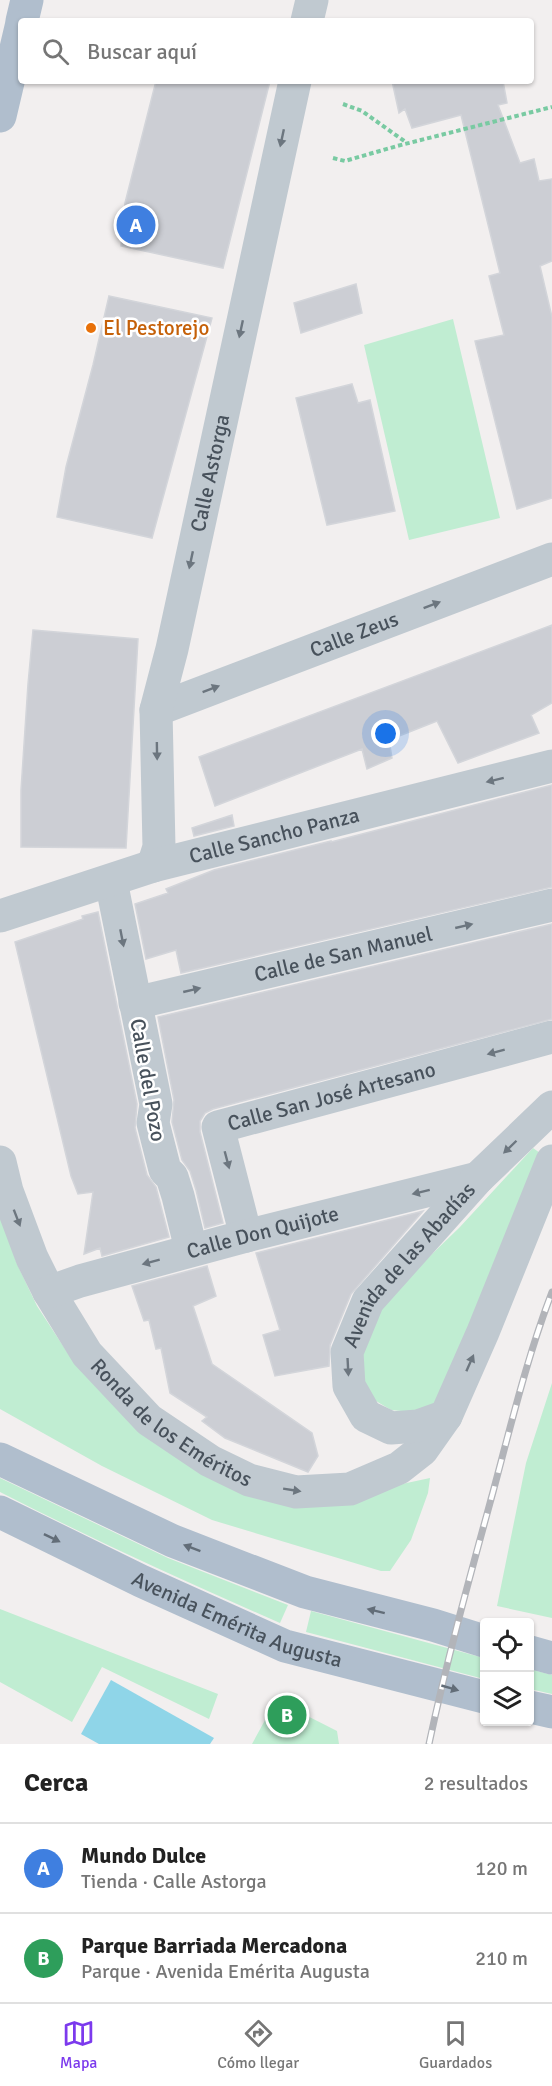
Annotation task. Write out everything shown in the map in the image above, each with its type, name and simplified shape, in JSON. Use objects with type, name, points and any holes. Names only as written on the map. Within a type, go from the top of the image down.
[{"type":"main road","points":[[23,18],[27,0]]},
{"type":"main road","points":[[0,116],[18,40]]},
{"type":"main road","points":[[0,1459],[173,1541],[305,1592],[433,1625],[480,1640]]},
{"type":"main road","name":"Avenida Emérita Augusta","points":[[0,1512],[141,1581],[285,1646],[480,1696]]},
{"type":"main road","points":[[534,1653],[552,1658]]},
{"type":"main road","points":[[534,1708],[552,1712]]},
{"type":"street","points":[[309,18],[312,0]]},
{"type":"street","name":"Calle Astorga","points":[[153,866],[159,848],[156,710],[172,649],[294,84]]},
{"type":"street","name":"Calle Zeus","points":[[156,710],[552,559]]},
{"type":"street","name":"Calle Sancho Panza","points":[[0,916],[153,866],[552,765]]},
{"type":"street","name":"Calle del Pozo","points":[[111,881],[156,1104],[153,1123],[165,1170],[172,1177],[178,1196],[189,1241]]},
{"type":"street","name":"Calle de San Manuel","points":[[135,1003],[552,905]]},
{"type":"street","name":"Calle San José Artesano","points":[[246,1236],[218,1127],[552,1037]]},
{"type":"street","name":"Avenida de las Abadías","points":[[446,1416],[418,1426],[391,1428],[366,1416],[349,1386],[347,1352],[368,1300],[478,1178],[552,1107]]},
{"type":"street","points":[[446,1416],[483,1332],[552,1161]]},
{"type":"street","name":"Ronda de los Eméritos","points":[[0,1162],[7,1191],[32,1258],[49,1292],[87,1354],[149,1420],[210,1461],[249,1480],[296,1492],[350,1489],[399,1468],[422,1450],[446,1416]]},
{"type":"street","name":"Calle Don Quijote","points":[[49,1292],[80,1281],[246,1236],[478,1178]]},
{"type":"path","points":[[343,104],[362,111],[408,143]]},
{"type":"path","points":[[333,158],[345,161],[552,107]]},
{"type":"green space","points":[[453,319],[500,518],[409,540],[364,345]]},
{"type":"green space","points":[[533,1148],[540,1153],[446,1393],[422,1413],[391,1410],[361,1392],[356,1349],[380,1304],[459,1228]]},
{"type":"green space","points":[[0,1215],[17,1264],[37,1306],[69,1355],[208,1473],[402,1484],[430,1478],[428,1493],[411,1540],[390,1571],[381,1571],[212,1520],[102,1466],[0,1409]]},
{"type":"green space","points":[[552,1383],[552,1618],[497,1606],[526,1463]]},
{"type":"green space","points":[[0,1478],[168,1558],[288,1605],[280,1623],[139,1560],[0,1492]]},
{"type":"green space","points":[[0,1609],[218,1694],[209,1719],[102,1667],[72,1722],[0,1682]]},
{"type":"green space","points":[[311,1611],[480,1657],[480,1678],[306,1632]]},
{"type":"green space","points":[[534,1670],[552,1675],[552,1694],[534,1690]]},
{"type":"green space","points":[[276,1700],[337,1731],[339,1744],[252,1744]]},
{"type":"water","points":[[111,1680],[214,1738],[210,1744],[99,1744],[81,1734]]},
{"type":"building","points":[[155,84],[269,84],[223,268],[121,246],[125,203]]},
{"type":"building","points":[[393,84],[504,84],[507,103],[498,105],[520,163],[534,159],[539,181],[552,179],[552,261],[540,266],[552,317],[552,498],[517,509],[475,341],[504,335],[489,276],[500,273],[461,115],[412,128],[405,109],[399,113]]},
{"type":"building","points":[[356,284],[362,313],[301,333],[294,303]]},
{"type":"building","points":[[109,296],[212,318],[152,538],[57,517],[66,467]]},
{"type":"building","points":[[352,384],[358,403],[370,400],[395,511],[327,525],[296,398]]},
{"type":"building","points":[[552,625],[552,703],[531,715],[539,733],[458,763],[437,721],[389,740],[392,758],[367,769],[362,749],[215,806],[199,757]]},
{"type":"building","points":[[33,630],[138,639],[126,848],[21,847],[21,790]]},
{"type":"building","points":[[552,785],[552,887],[181,973],[176,950],[146,959],[135,904],[168,893],[166,889],[214,870]]},
{"type":"building","points":[[232,815],[234,826],[194,836],[192,828]]},
{"type":"building","points":[[98,912],[137,1104],[135,1128],[147,1175],[156,1187],[169,1237],[102,1256],[100,1248],[84,1254],[93,1192],[78,1194],[71,1176],[15,942]]},
{"type":"building","points":[[552,924],[552,1019],[205,1113],[200,1121],[200,1132],[223,1223],[205,1228],[196,1190],[190,1171],[182,1160],[172,1122],[174,1100],[158,1017]]},
{"type":"building","points":[[423,1211],[351,1294],[330,1345],[329,1366],[275,1376],[263,1335],[280,1330],[256,1253]]},
{"type":"building","points":[[207,1266],[216,1296],[193,1306],[212,1364],[312,1433],[318,1456],[308,1472],[225,1438],[202,1421],[207,1417],[170,1393],[161,1348],[156,1349],[149,1320],[144,1321],[132,1286]]},
{"type":"railway","points":[[429,1744],[459,1618],[513,1416],[552,1292]]},
{"type":"place","name":"Mundo Dulce","points":[[136,225]]},
{"type":"place","name":"El Pestorejo","points":[[91,328]]},
{"type":"place","name":"Parque Barriada Mercadona","points":[[287,1715]]}]
